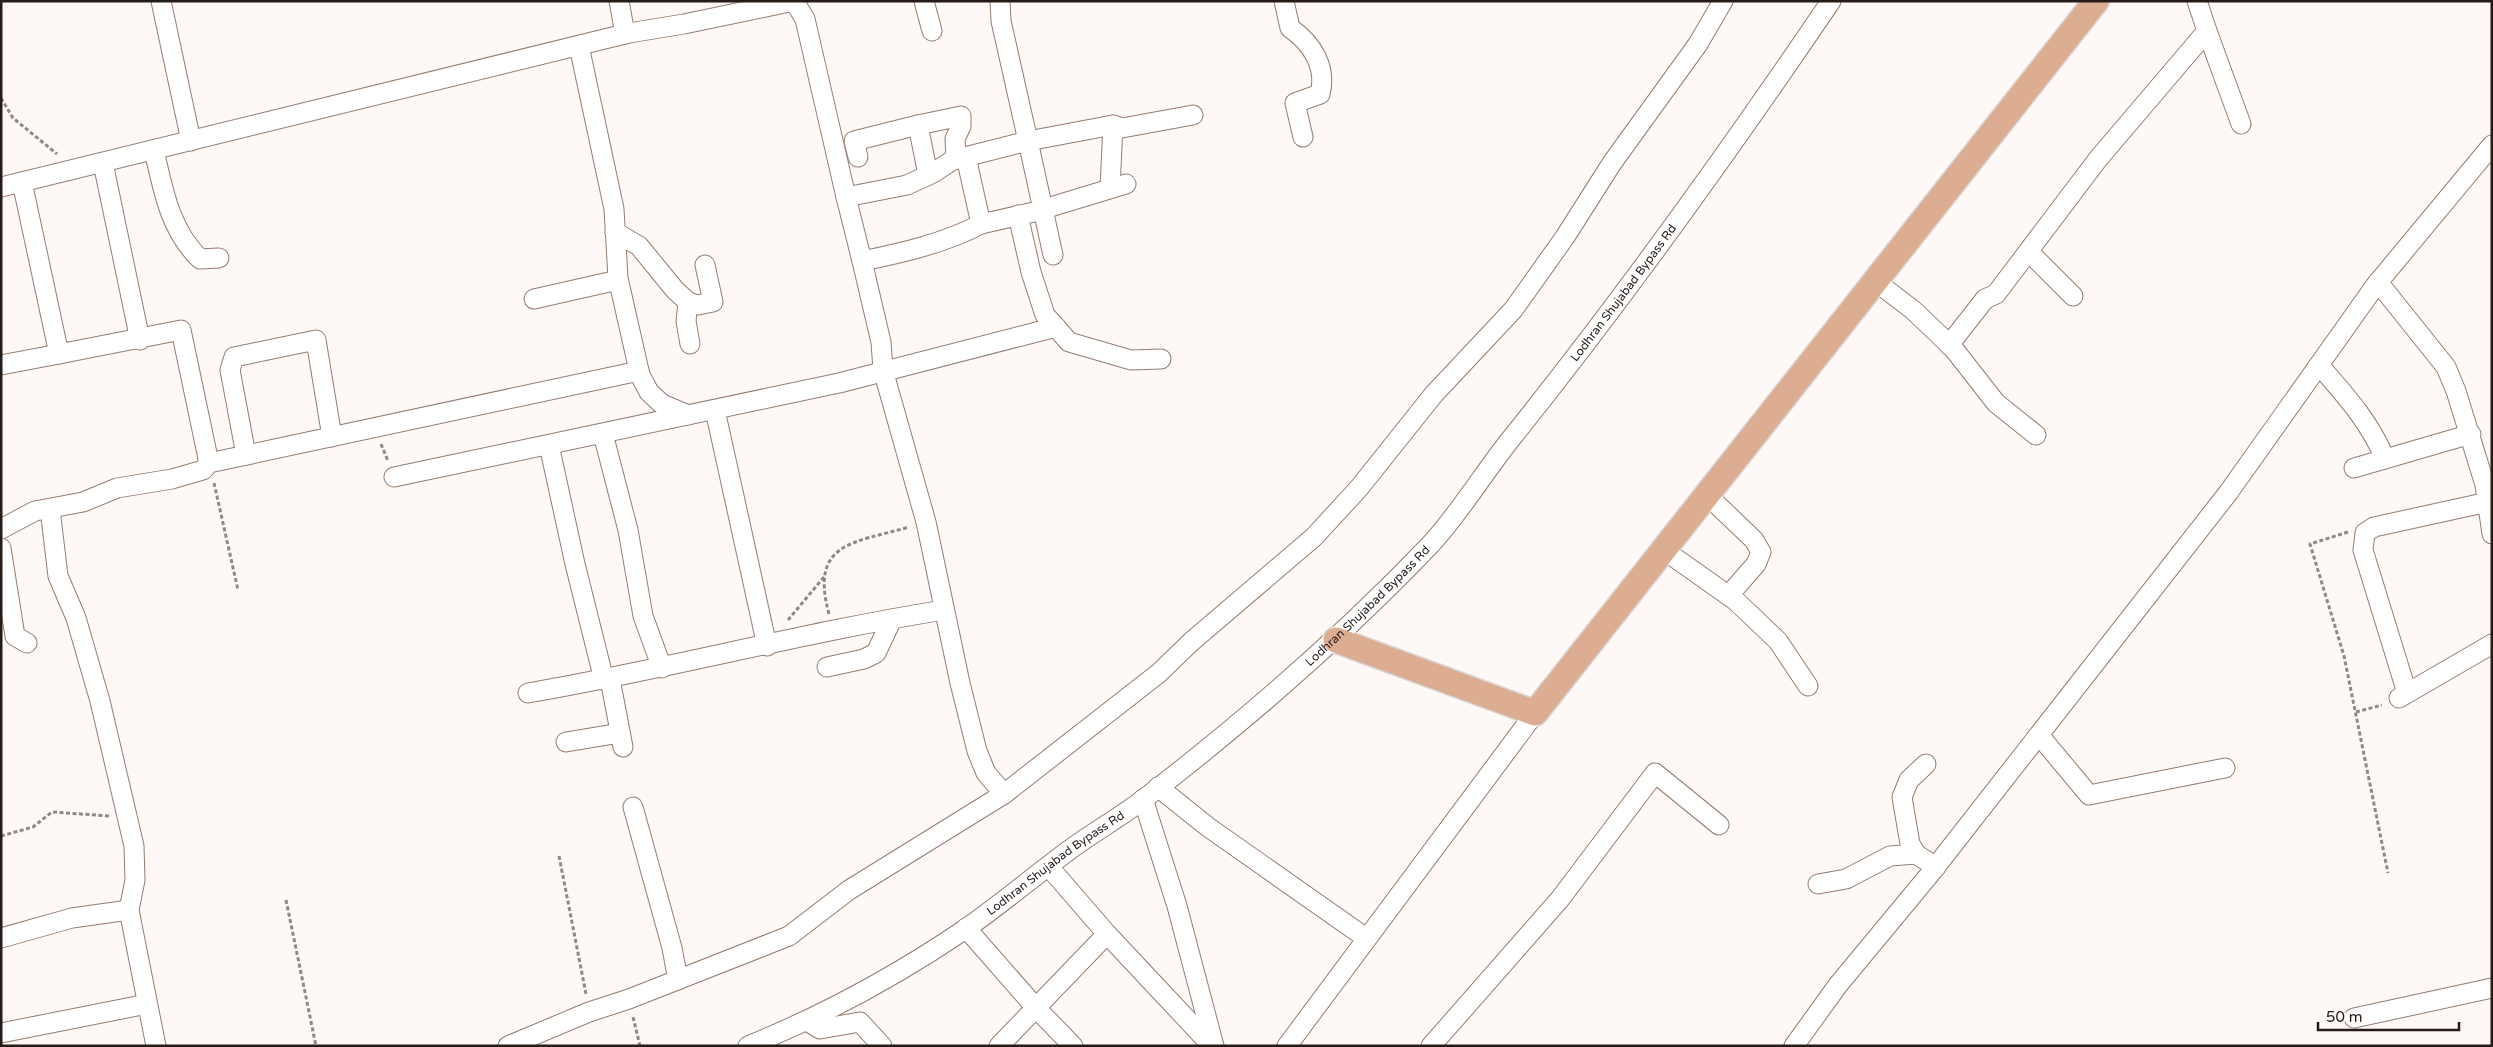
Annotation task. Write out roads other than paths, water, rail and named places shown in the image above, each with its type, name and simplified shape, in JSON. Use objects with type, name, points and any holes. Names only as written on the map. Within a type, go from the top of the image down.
[{"type":"main road","points":[[1336,640],[1535,713],[2096,1]]},
{"type":"street","points":[[161,1],[191,141]]},
{"type":"street","points":[[619,1],[625,34]]},
{"type":"street","points":[[1,188],[625,34],[794,1],[805,19],[880,342],[882,370],[926,522],[944,610],[977,751],[986,773],[1004,794]]},
{"type":"street","points":[[924,1],[932,31]]},
{"type":"street","points":[[1000,1],[1001,21],[1028,141],[1041,210],[1053,255]]},
{"type":"street","points":[[1284,1],[1290,28],[1300,35],[1314,52],[1323,82],[1320,94],[1295,103],[1303,137]]},
{"type":"street","points":[[508,1046],[589,1012],[629,1000],[789,936],[849,890],[1004,794],[1159,673],[1191,642],[1314,537],[1353,494],[1434,394],[1513,310],[1565,237],[1612,163],[1698,44],[1723,1]]},
{"type":"street","name":"Lodhran Shujabad Bypass Rd","points":[[750,1045],[807,1021],[905,968],[966,928],[1064,854],[1143,799],[1336,640],[1434,541],[1495,457],[1579,353],[1740,136],[1830,1]]},
{"type":"street","points":[[2197,1],[2241,124]]},
{"type":"street","points":[[1949,345],[1985,299],[1996,294],[2098,159],[2207,31]]},
{"type":"street","points":[[579,46],[614,209],[618,280],[639,371],[649,392],[662,404],[688,415]]},
{"type":"street","points":[[846,197],[907,186],[961,158],[1028,141],[1113,125],[1122,128],[1193,115]]},
{"type":"street","points":[[858,157],[854,141],[961,116],[961,126],[955,139],[981,224]]},
{"type":"street","points":[[918,125],[928,176]]},
{"type":"street","points":[[862,261],[932,243],[966,232],[981,224],[1041,210],[1118,186],[1113,125]]},
{"type":"street","points":[[1794,1046],[1838,985],[1936,867],[2228,493],[2378,282],[2492,145]]},
{"type":"street","points":[[154,150],[164,196],[175,226],[200,259],[219,258]]},
{"type":"street","points":[[103,163],[140,340]]},
{"type":"street","points":[[22,182],[59,354]]},
{"type":"street","points":[[1018,216],[1031,272],[1045,315],[1069,342],[1094,351],[1131,360],[1161,359]]},
{"type":"street","points":[[615,232],[638,246],[675,290],[688,302],[698,305],[713,302],[705,266]]},
{"type":"street","points":[[2028,252],[2073,296]]},
{"type":"street","points":[[534,299],[618,280]]},
{"type":"street","points":[[1875,281],[1913,310],[1949,345],[1996,403],[2036,435]]},
{"type":"street","points":[[2378,282],[2446,367],[2488,490],[2492,534]]},
{"type":"street","points":[[688,302],[686,321],[690,344]]},
{"type":"street","points":[[394,476],[603,434],[839,383],[882,370],[1056,327]]},
{"type":"street","points":[[1,365],[140,340],[181,330],[209,463]]},
{"type":"street","points":[[246,455],[230,370],[234,357],[316,340],[332,437]]},
{"type":"street","points":[[2319,365],[2354,405],[2376,435],[2385,459]]},
{"type":"street","points":[[1,530],[35,512],[83,502],[117,488],[203,470],[209,463],[639,371]]},
{"type":"street","points":[[715,410],[767,646]]},
{"type":"street","points":[[603,434],[628,530],[643,616],[662,668]]},
{"type":"street","points":[[2354,468],[2470,434]]},
{"type":"street","points":[[549,445],[575,564],[622,740],[566,742]]},
{"type":"street","points":[[2488,490],[2374,527],[2365,533],[2363,550],[2403,695],[2492,644]]},
{"type":"street","points":[[1707,495],[1742,527],[1754,540],[1760,552],[1756,564],[1729,595]]},
{"type":"street","points":[[50,509],[58,576],[76,618],[134,846],[135,880],[129,910],[156,1046]]},
{"type":"street","points":[[1,548],[15,636],[26,644]]},
{"type":"street","points":[[1664,550],[1729,595],[1778,641],[1808,686]]},
{"type":"street","points":[[528,693],[607,679],[892,619],[944,610]]},
{"type":"street","points":[[827,667],[864,659],[876,653],[892,619]]},
{"type":"street","points":[[1287,1046],[1535,713]]},
{"type":"street","points":[[2039,735],[2089,795],[2225,768]]},
{"type":"street","points":[[1926,764],[1909,780],[1902,797],[1910,844],[1916,854],[1936,867]]},
{"type":"street","points":[[1432,1046],[1456,1015],[1560,899],[1655,773],[1719,826]]},
{"type":"street","points":[[1158,787],[1208,827],[1366,938]]},
{"type":"street","points":[[1143,799],[1177,906],[1213,1046]]},
{"type":"street","points":[[632,807],[672,948],[678,980]]},
{"type":"street","points":[[1818,884],[1846,880],[1890,856],[1916,854]]},
{"type":"street","points":[[1049,867],[1107,934],[1213,1046]]},
{"type":"street","points":[[1,938],[72,918],[129,910]]},
{"type":"street","points":[[966,928],[1037,1009],[1074,1046]]},
{"type":"street","points":[[999,1046],[1037,1009],[1066,975],[1107,934]]},
{"type":"street","points":[[2354,1018],[2492,988]]},
{"type":"street","points":[[1,1033],[147,1004]]},
{"type":"street","points":[[807,1021],[820,1029],[860,1022],[882,1046]]}]
